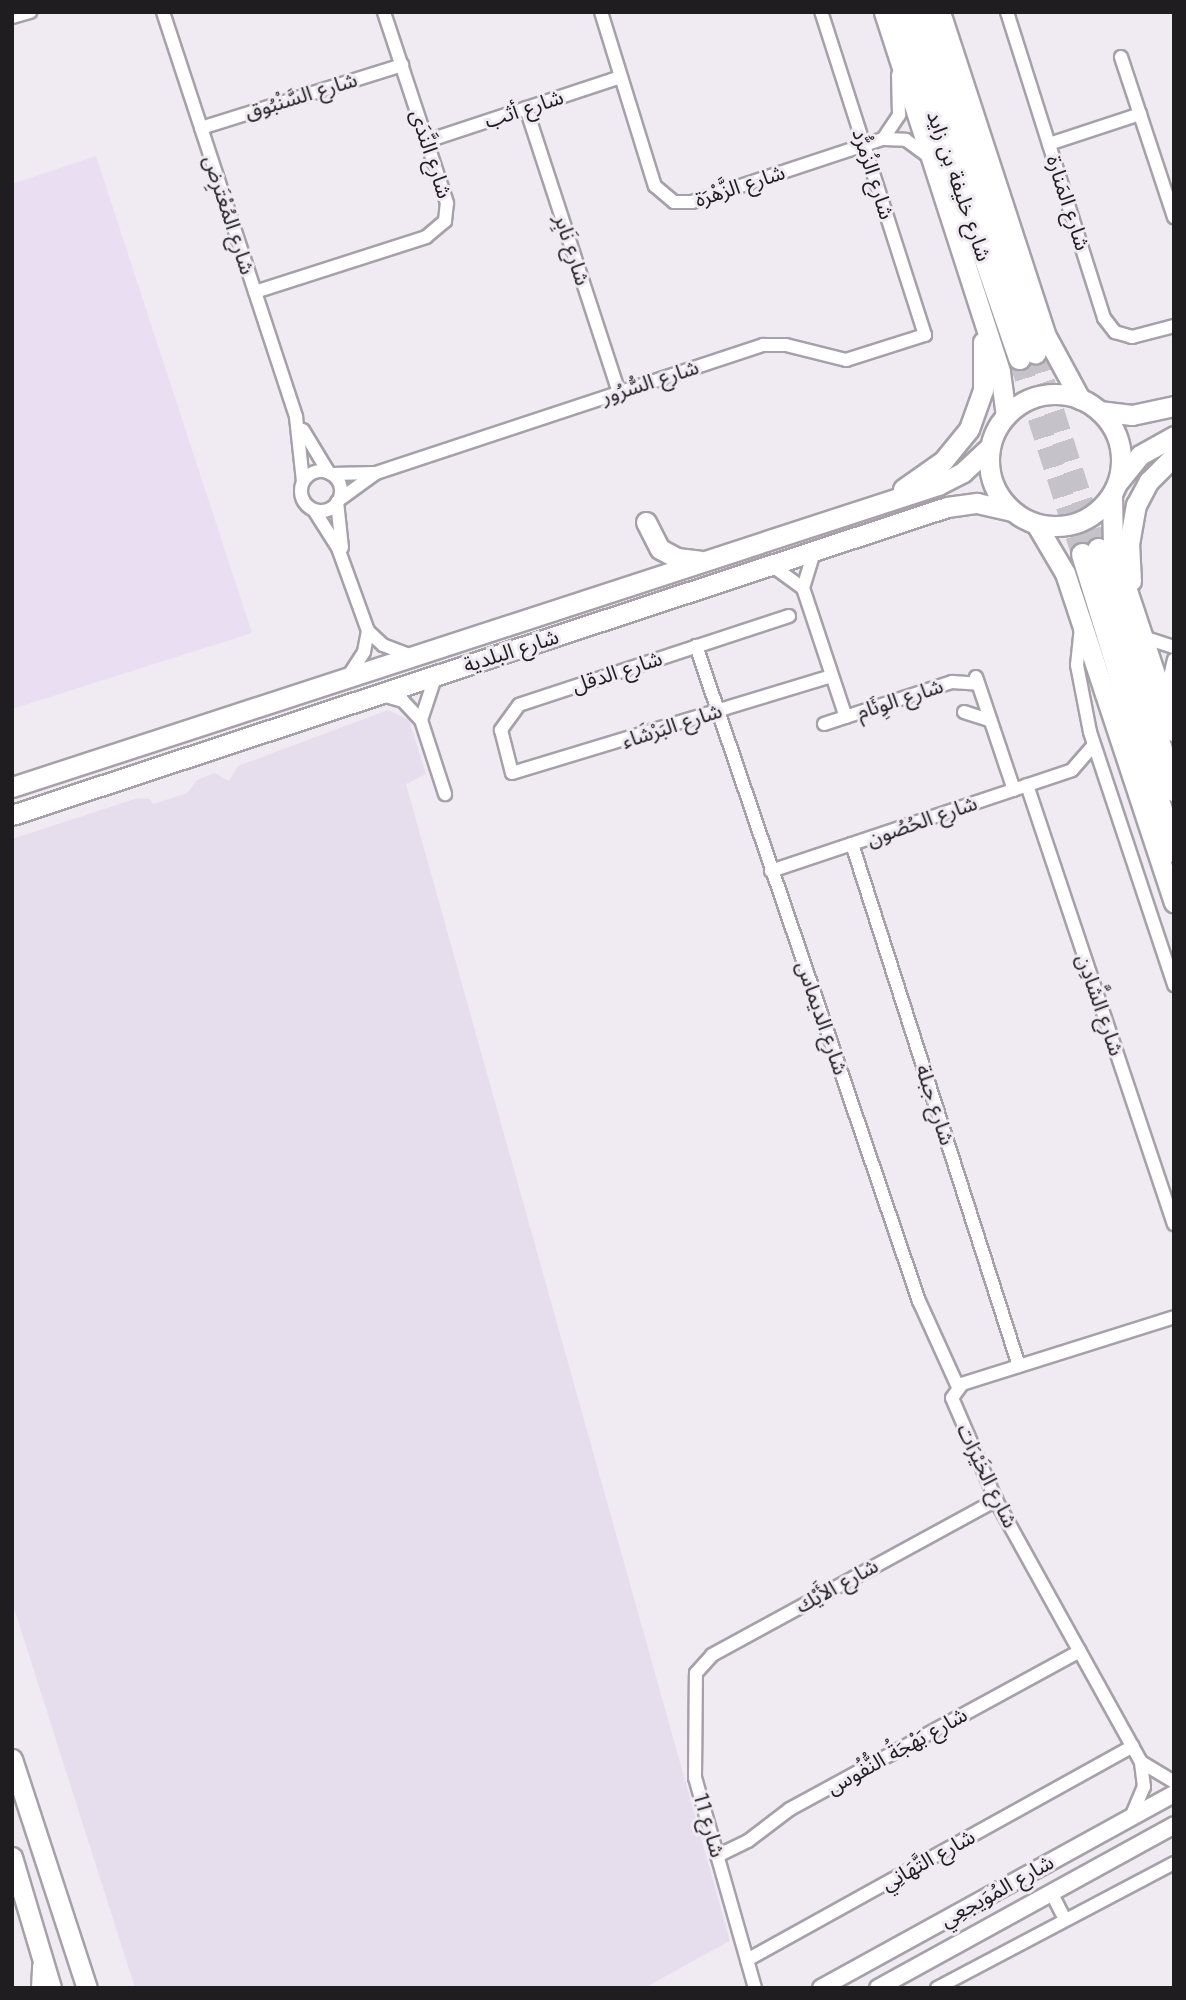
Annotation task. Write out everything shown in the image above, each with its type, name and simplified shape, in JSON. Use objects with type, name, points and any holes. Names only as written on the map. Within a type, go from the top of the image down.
[{"type":"highway","name":"شارع خليفة بن زايد","points":[[900,12],[1027,355],[920,12]]},
{"type":"highway","points":[[1174,790],[1090,551],[1174,851]]},
{"type":"main road","points":[[884,12],[1000,372],[1006,416]]},
{"type":"main road","points":[[942,15],[1051,349],[1080,399]]},
{"type":"main road","points":[[885,502],[943,461],[975,417],[985,376],[979,310]]},
{"type":"main road","points":[[1173,729],[1113,548],[1114,490],[1121,462],[1118,440],[1099,411],[1080,399],[1057,394],[1034,397],[1006,416],[990,447],[993,483],[1012,511],[1037,524],[1058,527],[1079,522],[1114,490],[1140,456],[1174,436]]},
{"type":"main road","points":[[1099,411],[1132,415],[1174,406]]},
{"type":"main road","name":"شارع البلدية","points":[[12,787],[885,502],[951,479],[990,447]]},
{"type":"main road","points":[[1130,600],[1132,518],[1149,481],[1174,456]]},
{"type":"main road","name":"شارع البلدية","points":[[12,815],[947,507],[977,503],[1012,511]]},
{"type":"main road","points":[[646,522],[660,549],[677,558],[704,561]]},
{"type":"main road","points":[[1037,524],[1061,562],[1174,902]]},
{"type":"main road","points":[[14,1767],[88,1988]]},
{"type":"main road","points":[[12,1857],[51,1988]]},
{"type":"street","points":[[12,18],[30,12]]},
{"type":"street","name":"شارع المُعْتَرِض","points":[[163,12],[296,417],[303,481]]},
{"type":"street","name":"شارع النَّدَى","points":[[255,292],[437,232],[448,208],[384,12]]},
{"type":"street","name":"شارع الزَّهْرَة","points":[[601,12],[655,186],[674,202],[692,202],[883,139]]},
{"type":"street","name":"شارع الزُمرُّد","points":[[821,12],[925,335]]},
{"type":"street","name":"شارع المَنارة","points":[[1007,12],[1109,326],[1132,337],[1174,326]]},
{"type":"street","points":[[883,139],[900,115],[897,54]]},
{"type":"street","points":[[1121,57],[1174,217]]},
{"type":"street","name":"شارع السَّنْبُوق","points":[[201,128],[402,65]]},
{"type":"street","name":"شارع أثب","points":[[427,141],[621,77]]},
{"type":"street","name":"شارع نَابِر","points":[[526,108],[619,392]]},
{"type":"street","points":[[1049,144],[1140,114]]},
{"type":"street","points":[[883,139],[905,140],[929,158]]},
{"type":"street","name":"شارع السُّرُور","points":[[338,501],[376,473],[763,345],[786,345],[846,360],[925,335]]},
{"type":"street","name":"شارع المُعْتَرِض","points":[[296,417],[330,473]]},
{"type":"street","points":[[344,562],[338,501],[340,485],[330,473],[314,472],[303,481],[301,497],[314,510],[344,562],[368,631],[393,650],[413,656]]},
{"type":"street","name":"شارع السُّرُور","points":[[330,473],[376,473]]},
{"type":"street","points":[[314,510],[327,510],[338,501]]},
{"type":"street","points":[[814,551],[803,588],[846,717]]},
{"type":"street","points":[[771,565],[803,588]]},
{"type":"street","name":"شارع الدقل","points":[[512,774],[501,730],[514,708],[789,616]]},
{"type":"street","points":[[1082,623],[1077,665],[1093,746],[1174,985]]},
{"type":"street","points":[[347,678],[360,661],[368,631]]},
{"type":"street","points":[[1143,637],[1174,647]]},
{"type":"street","name":"شارع الديماس","points":[[696,646],[919,1301],[958,1387]]},
{"type":"street","points":[[1173,729],[1169,681],[1174,660]]},
{"type":"street","points":[[421,720],[436,675]]},
{"type":"street","name":"شارع البَرْشَاء","points":[[512,774],[832,676]]},
{"type":"street","name":"شارع الوِئَام","points":[[824,724],[952,682],[978,684],[964,712],[991,721]]},
{"type":"street","name":"شارع الشَّادِن","points":[[978,684],[1020,788],[1174,1224]]},
{"type":"street","points":[[379,694],[402,701],[421,720],[445,794]]},
{"type":"street","points":[[1093,746],[1072,770],[1103,779]]},
{"type":"street","name":"شارع الحُصُون","points":[[771,871],[1072,770]]},
{"type":"street","name":"شارع جبلة","points":[[852,844],[1019,1366]]},
{"type":"street","points":[[958,1387],[1174,1317]]},
{"type":"street","name":"شارع الخَيْرَات","points":[[958,1387],[953,1403],[996,1500],[1141,1762],[1144,1787],[1130,1818]]},
{"type":"street","name":"شارع الأَيْك","points":[[694,1687],[699,1667],[712,1655],[996,1500]]},
{"type":"street","name":"شارع بَهْجَةُ النُّفُوس","points":[[718,1856],[748,1841],[790,1810],[1080,1651]]},
{"type":"street","name":"شارع 11","points":[[694,1687],[695,1778],[747,1960]]},
{"type":"street","name":"شارع التَّهَانِي","points":[[747,1960],[1133,1746]]},
{"type":"street","points":[[1141,1762],[1174,1782]]},
{"type":"street","name":"شارع المُوَيجعِي","points":[[821,1988],[1174,1794]]},
{"type":"street","name":"شارع المُوَيجعِي","points":[[881,1987],[1174,1825]]},
{"type":"street","points":[[937,1988],[1174,1863]]},
{"type":"street","points":[[1051,1892],[1065,1920]]},
{"type":"street","points":[[38,1988],[41,1956]]},
{"type":"street","points":[[747,1960],[756,1987]]},
{"type":"shaded area","points":[[96,156],[252,633],[12,709],[12,184]]},
{"type":"shaded area","points":[[388,710],[409,720],[426,774],[406,784],[730,1941],[644,1988],[135,1988],[12,1602],[12,839],[138,798],[150,799],[153,804],[187,793],[197,780],[214,773],[229,781],[238,766]]},
{"type":"tunnel","points":[[1035,352],[1098,549]]},
{"type":"tunnel","points":[[1019,358],[1082,554]]}]
